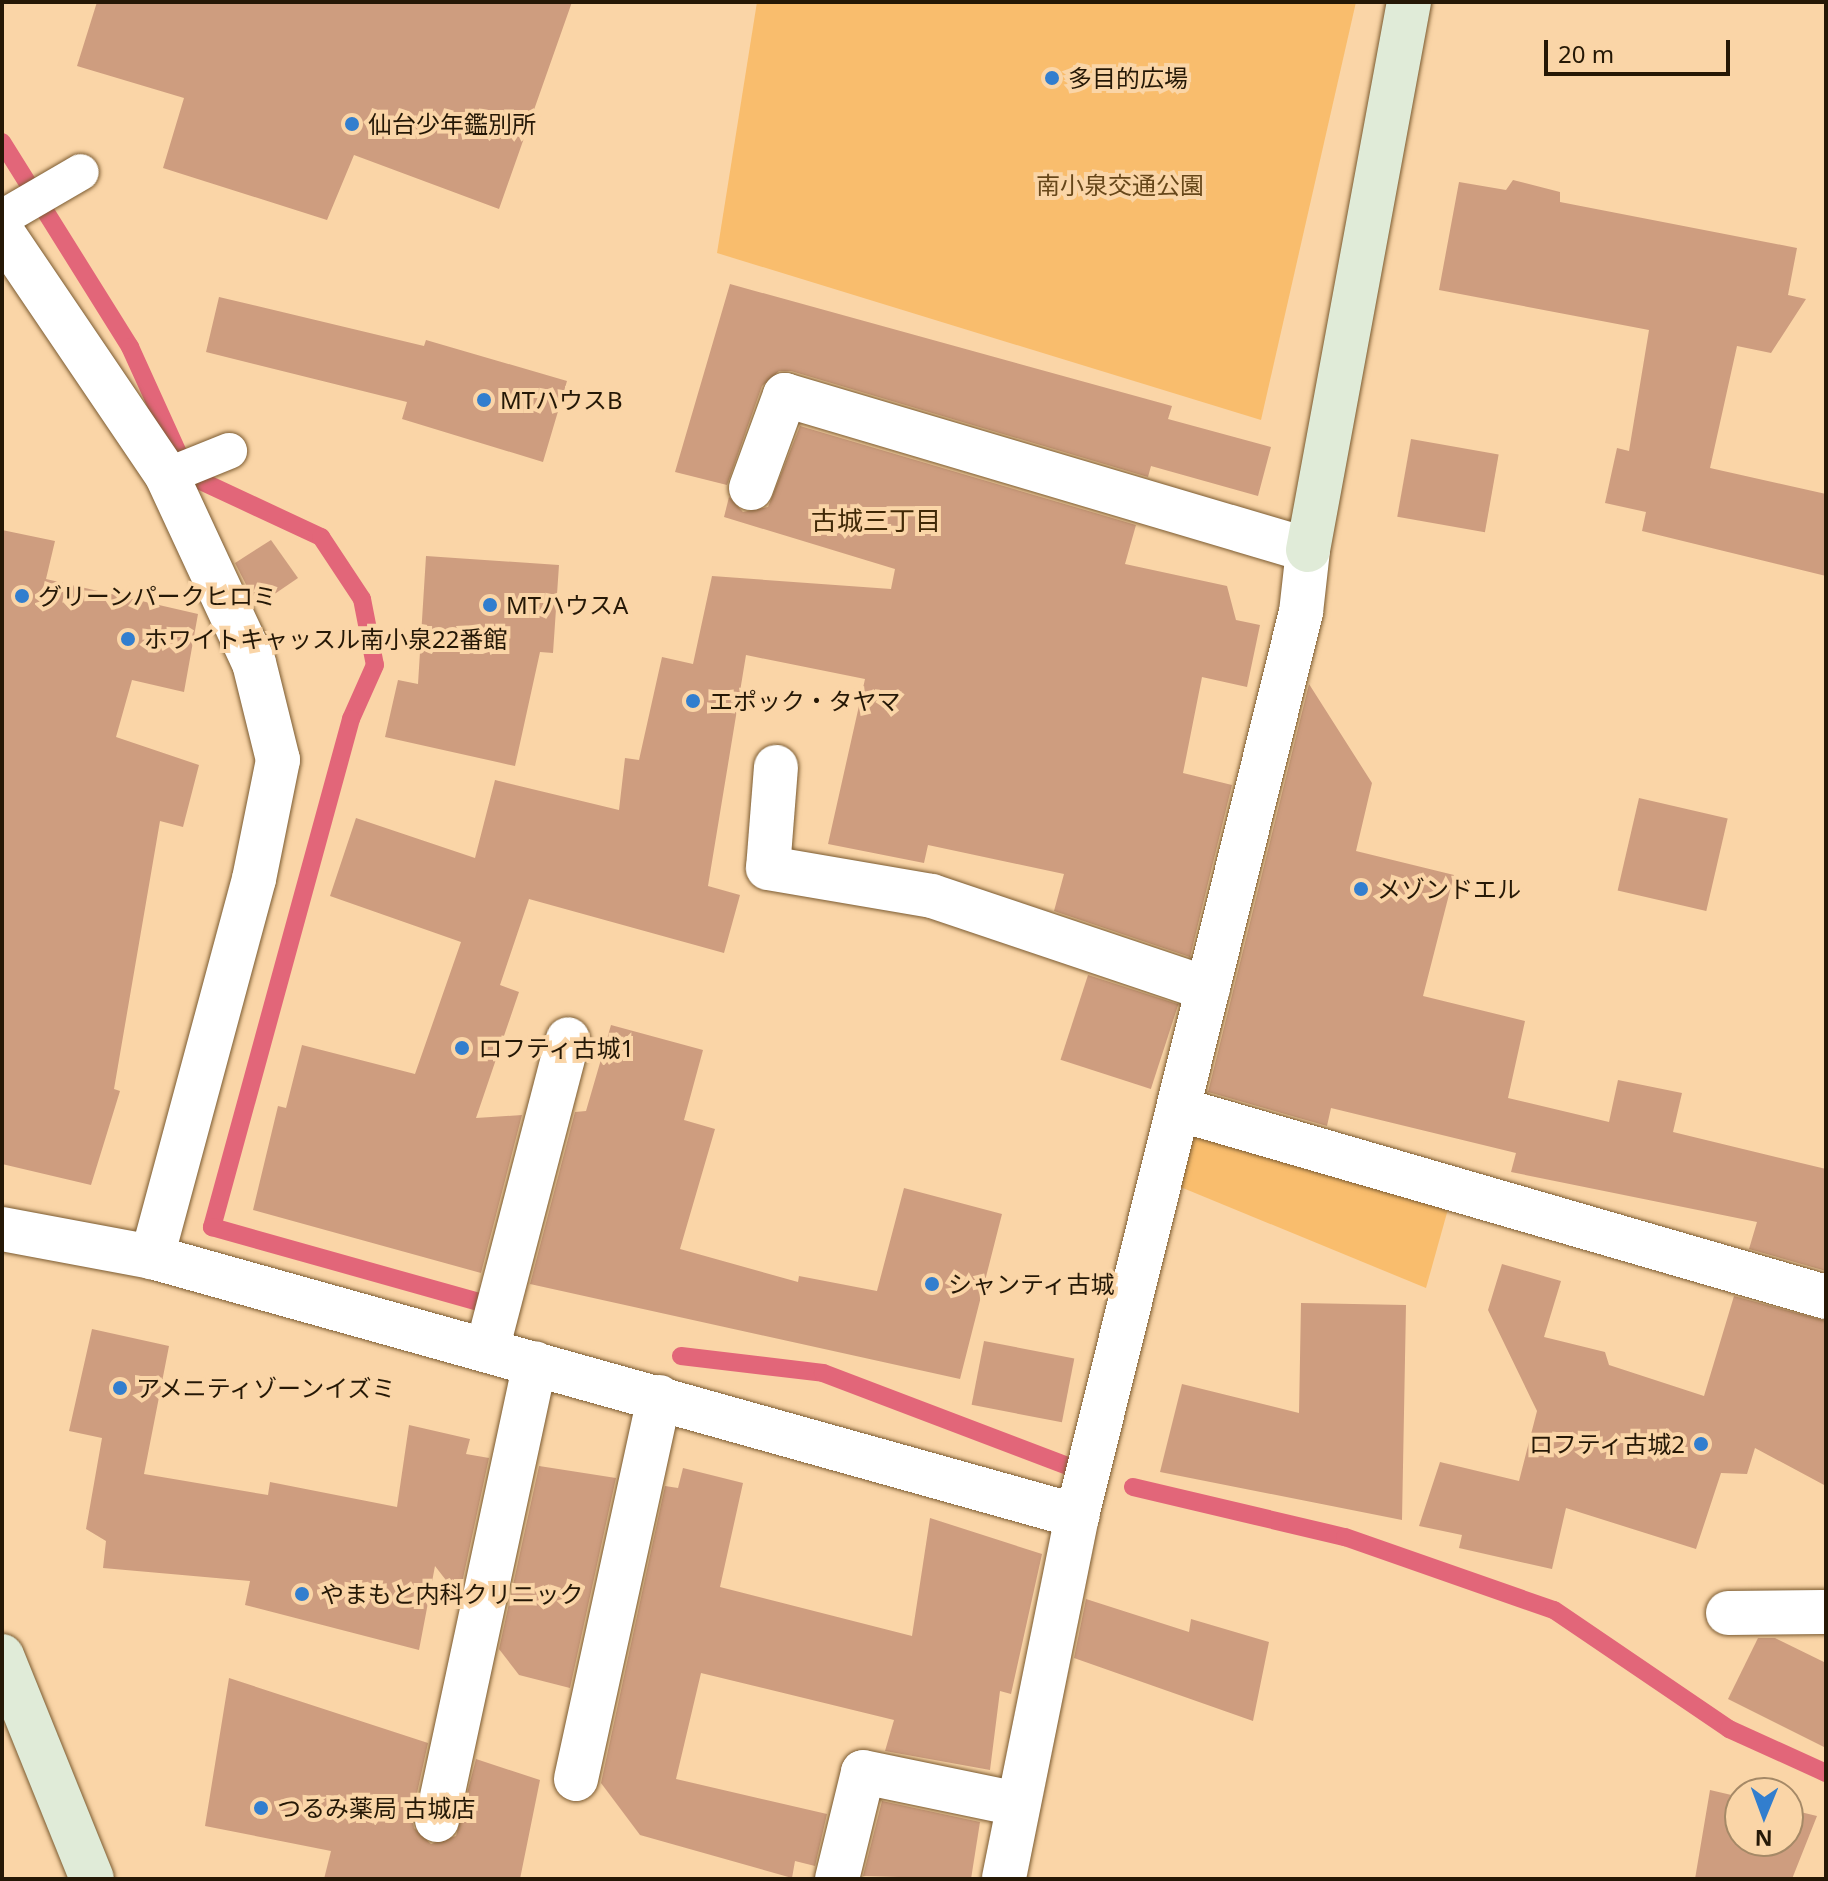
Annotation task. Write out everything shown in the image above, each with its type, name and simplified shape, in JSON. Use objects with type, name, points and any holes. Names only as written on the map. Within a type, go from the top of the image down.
[{"type":"street","points":[[1004,1879],[1077,1516],[1301,612],[1308,550],[1409,2]]},
{"type":"street","points":[[2,232],[167,476],[254,663],[278,760],[254,879],[152,1257]]},
{"type":"street","points":[[751,488],[785,395],[1308,550]]},
{"type":"street","points":[[776,767],[768,868],[932,896],[1208,989]]},
{"type":"street","points":[[487,1350],[568,1039]]},
{"type":"street","points":[[1178,1109],[1826,1297]]},
{"type":"street","points":[[2,1229],[152,1257],[1077,1516]]},
{"type":"street","points":[[437,1820],[535,1363]]},
{"type":"street","points":[[576,1779],[659,1397]]},
{"type":"street","points":[[1728,1613],[1826,1612]]},
{"type":"street","points":[[2,1656],[92,1879]]},
{"type":"street","points":[[837,1879],[863,1772],[1017,1804]]},
{"type":"lane","points":[[2,218],[81,172]]},
{"type":"lane","points":[[167,476],[229,451]]},
{"type":"green space","name":"南小泉交通公園","points":[[757,2],[1356,2],[1261,420],[717,253]]},
{"type":"green space","points":[[1185,1133],[1450,1202],[1426,1288],[1178,1186]]},
{"type":"building","name":"仙台少年鑑別所","points":[[97,2],[572,2],[499,209],[354,155],[327,220],[163,168],[184,98],[77,66]]},
{"type":"building","points":[[1513,180],[1560,192],[1560,202],[1797,248],[1788,295],[1806,299],[1771,353],[1737,346],[1710,468],[1826,494],[1826,576],[1642,531],[1646,512],[1605,503],[1617,448],[1629,451],[1649,330],[1439,290],[1459,182],[1506,190]]},
{"type":"building","points":[[730,284],[1172,406],[1168,419],[1271,447],[1258,496],[1151,466],[1148,477],[791,371],[779,371],[762,386],[727,485],[675,472]]},
{"type":"building","points":[[219,297],[424,346],[426,340],[567,381],[543,462],[402,419],[407,402],[206,352]]},
{"type":"building","points":[[800,426],[1136,525],[1125,564],[1227,586],[1236,620],[1260,625],[1247,687],[1202,677],[1183,773],[1232,785],[1190,957],[1054,911],[1064,874],[928,845],[924,863],[828,844],[865,679],[746,655],[708,886],[740,895],[724,953],[529,899],[500,985],[519,992],[476,1118],[522,1115],[481,1273],[253,1210],[278,1106],[286,1108],[302,1045],[415,1074],[461,942],[330,896],[356,818],[475,858],[495,780],[619,810],[625,758],[639,760],[662,657],[693,664],[712,576],[891,589],[895,569],[724,517],[729,497],[743,512],[768,507]]},
{"type":"building","points":[[1411,439],[1499,454],[1485,532],[1397,517]]},
{"type":"building","points":[[2,530],[55,541],[46,579],[198,614],[184,692],[132,680],[116,737],[199,765],[183,827],[160,821],[114,1089],[120,1091],[91,1185],[2,1164]]},
{"type":"building","points":[[271,540],[298,578],[257,606],[235,563]]},
{"type":"building","points":[[426,556],[559,565],[553,653],[540,652],[515,766],[385,737],[398,680],[418,684]]},
{"type":"building","points":[[1309,684],[1372,783],[1356,851],[1454,875],[1423,996],[1525,1021],[1508,1098],[1609,1122],[1618,1080],[1682,1093],[1673,1132],[1826,1169],[1826,1271],[1749,1249],[1757,1222],[1511,1172],[1516,1153],[1331,1108],[1327,1126],[1208,1092]]},
{"type":"building","points":[[1639,798],[1728,818],[1706,911],[1618,891]]},
{"type":"building","points":[[1088,975],[1178,1004],[1151,1089],[1060,1060]]},
{"type":"building","points":[[611,1025],[703,1050],[684,1120],[715,1129],[680,1249],[798,1282],[799,1276],[877,1291],[904,1188],[1002,1214],[960,1379],[530,1284],[575,1112],[586,1111]]},
{"type":"building","points":[[1502,1264],[1561,1281],[1544,1337],[1605,1352],[1609,1365],[1704,1396],[1734,1296],[1826,1321],[1826,1486],[1755,1448],[1747,1474],[1721,1473],[1696,1549],[1566,1508],[1552,1569],[1459,1548],[1462,1535],[1419,1526],[1440,1462],[1519,1481],[1537,1411],[1488,1310]]},
{"type":"building","points":[[1301,1303],[1406,1305],[1402,1520],[1160,1472],[1182,1384],[1299,1413]]},
{"type":"building","points":[[92,1329],[169,1346],[144,1474],[268,1495],[270,1482],[397,1507],[409,1425],[470,1439],[466,1454],[489,1458],[459,1597],[435,1566],[419,1650],[245,1605],[250,1581],[103,1568],[106,1541],[86,1529],[102,1438],[69,1431]]},
{"type":"building","points":[[984,1341],[1074,1359],[1062,1422],[972,1405]]},
{"type":"building","points":[[539,1466],[616,1478],[570,1688],[519,1675],[499,1649]]},
{"type":"building","points":[[683,1468],[743,1483],[720,1587],[912,1636],[930,1518],[1042,1554],[1011,1694],[1000,1691],[990,1770],[885,1751],[894,1720],[701,1673],[676,1779],[827,1814],[815,1866],[795,1861],[792,1878],[640,1835],[601,1783],[665,1486],[678,1488]]},
{"type":"building","points":[[1086,1599],[1189,1632],[1191,1619],[1269,1642],[1253,1721],[1074,1658]]},
{"type":"building","points":[[1758,1638],[1775,1638],[1826,1663],[1826,1748],[1728,1699]]},
{"type":"building","points":[[229,1678],[428,1743],[412,1816],[414,1828],[431,1844],[456,1836],[476,1759],[540,1780],[520,1879],[324,1879],[331,1851],[205,1826]]},
{"type":"building","points":[[1710,1790],[1724,1793],[1724,1857],[1801,1857],[1792,1879],[1695,1879]]},
{"type":"building","points":[[882,1801],[980,1822],[971,1879],[863,1876]]},
{"type":"building","points":[[1804,1813],[1817,1816],[1804,1849]]},
{"type":"waterway","points":[[2,142],[130,347],[188,475],[321,537],[362,599],[375,665],[351,719],[212,1227],[482,1303]]},
{"type":"waterway","points":[[681,1356],[823,1373],[1073,1468]]},
{"type":"waterway","points":[[1133,1487],[1345,1537],[1554,1610],[1729,1729],[1826,1773]]},
{"type":"place","name":"多目的広場","points":[[1052,78]]},
{"type":"place","name":"仙台少年鑑別所","points":[[352,124]]},
{"type":"place","name":"MTハウスB","points":[[484,400]]},
{"type":"place","name":"グリーンパークヒロミ","points":[[22,596]]},
{"type":"place","name":"MTハウスA","points":[[490,605]]},
{"type":"place","name":"ホワイトキャッスル南小泉22番館","points":[[128,639]]},
{"type":"place","name":"エポック・タヤマ","points":[[693,701]]},
{"type":"place","name":"メゾンドエル","points":[[1361,889]]},
{"type":"place","name":"ロフティ古城1","points":[[462,1048]]},
{"type":"place","name":"シャンティ古城","points":[[932,1284]]},
{"type":"place","name":"アメニティゾーンイズミ","points":[[120,1388]]},
{"type":"place","name":"ロフティ古城2","points":[[1701,1444]]},
{"type":"place","name":"やまもと内科クリニック","points":[[302,1594]]},
{"type":"place","name":"つるみ薬局 古城店","points":[[261,1808]]},
{"type":"district","name":"古城三丁目","points":[[876,521]]}]
